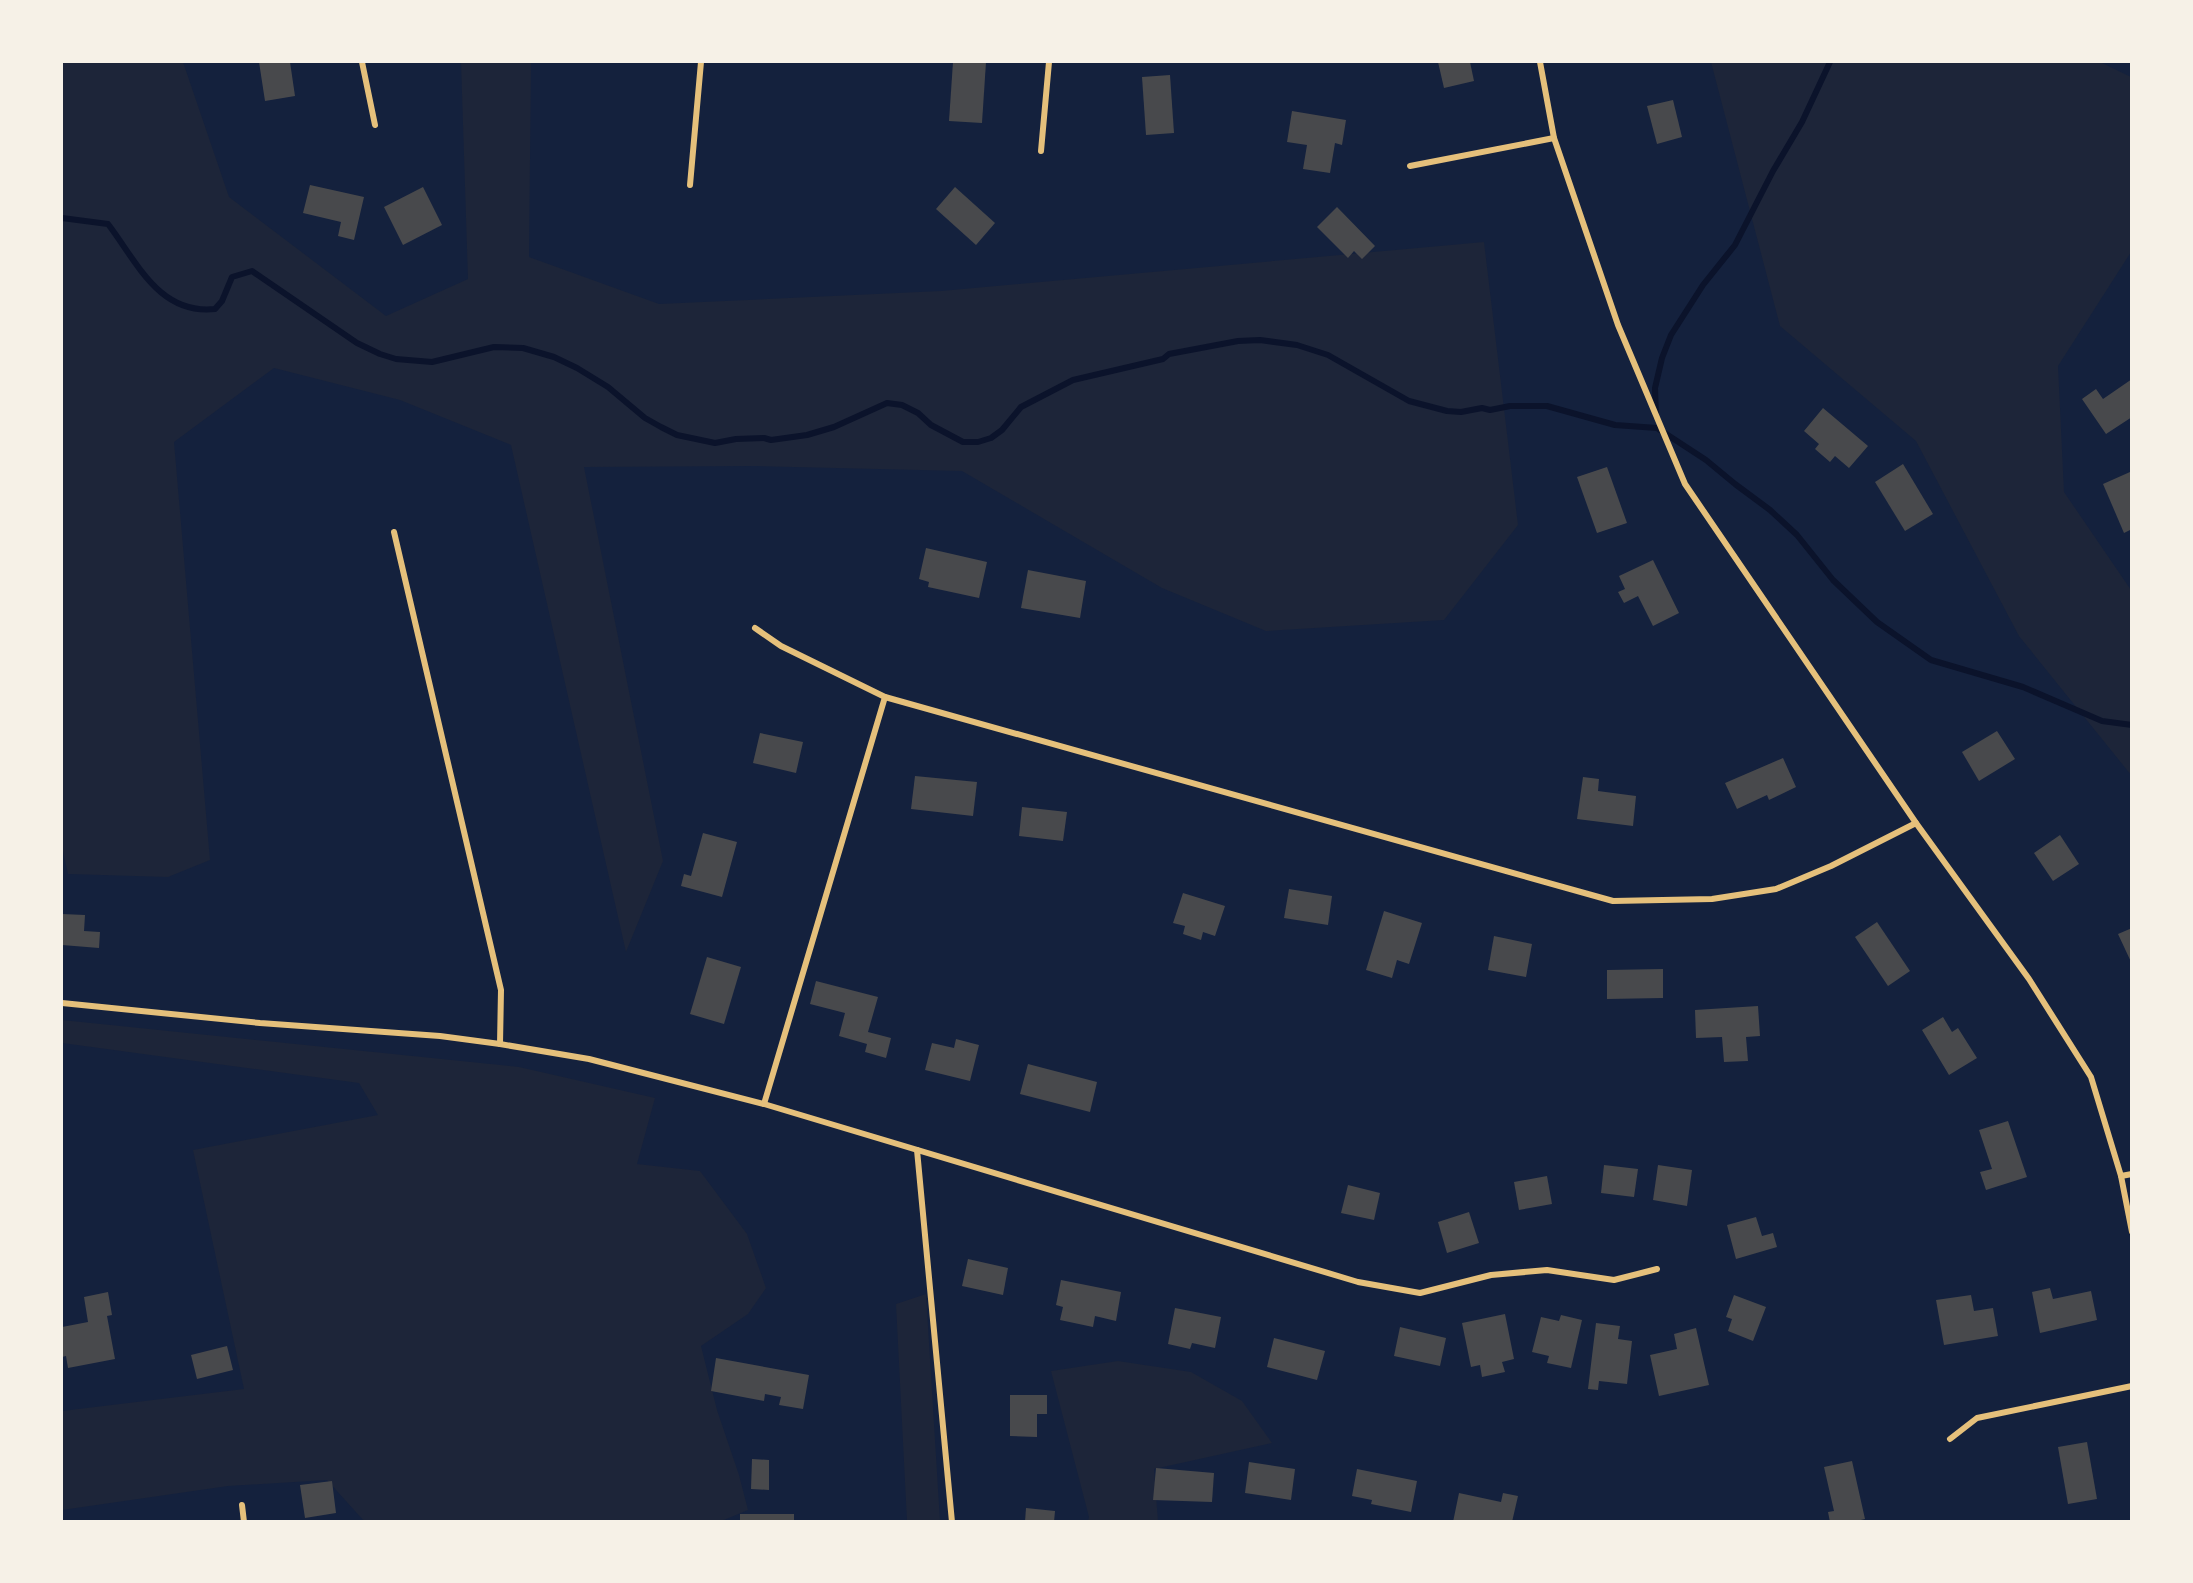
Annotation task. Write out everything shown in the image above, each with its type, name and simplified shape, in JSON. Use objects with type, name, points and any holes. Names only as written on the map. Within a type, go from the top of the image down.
[{"type":"street","points":[[362,62],[375,125]]},
{"type":"street","points":[[690,185],[701,62]]},
{"type":"street","points":[[1041,151],[1049,62]]},
{"type":"street","points":[[1540,62],[1554,138],[1618,325],[1685,484],[1916,823],[2030,979],[2091,1077],[2121,1176],[2132,1232]]},
{"type":"street","points":[[1410,166],[1554,138]]},
{"type":"street","points":[[394,532],[501,990],[500,1044]]},
{"type":"street","points":[[756,628],[781,646],[885,698],[1612,901],[1712,899],[1776,889],[1831,866],[1916,823]]},
{"type":"street","points":[[764,1104],[885,698]]},
{"type":"street","points":[[62,1003],[271,1024],[440,1036],[589,1059],[764,1104],[1358,1282],[1420,1293],[1491,1275],[1547,1270],[1614,1280],[1657,1269]]},
{"type":"street","points":[[917,1150],[952,1521]]},
{"type":"street","points":[[2121,1176],[2132,1174]]},
{"type":"street","points":[[1950,1439],[1977,1418],[2132,1386]]},
{"type":"street","points":[[242,1505],[244,1521]]},
{"type":"shaded area","points":[[62,62],[183,62],[229,197],[386,316],[468,279],[461,62],[531,62],[529,257],[659,304],[941,291],[1484,242],[1518,525],[1444,620],[1266,631],[1162,588],[962,471],[756,466],[584,467],[663,861],[626,952],[511,445],[400,400],[274,368],[174,442],[210,860],[168,877],[68,874],[62,847]]},
{"type":"shaded area","points":[[1711,62],[2100,62],[2131,77],[2131,252],[2058,366],[2064,492],[2131,590],[2131,775],[2019,636],[1916,441],[1780,326]]},
{"type":"shaded area","points":[[62,1020],[519,1067],[655,1098],[637,1164],[700,1171],[747,1234],[766,1288],[748,1314],[701,1346],[717,1410],[748,1510],[719,1522],[364,1521],[327,1480],[228,1486],[62,1510],[62,1411],[244,1389],[193,1150],[378,1115],[359,1083],[62,1043]]},
{"type":"shaded area","points":[[926,1294],[940,1521],[907,1521],[896,1304]]},
{"type":"shaded area","points":[[1118,1361],[1191,1372],[1242,1401],[1272,1443],[1154,1469],[1158,1521],[1088,1521],[1089,1517],[1051,1371]]},
{"type":"building","points":[[259,62],[290,62],[295,96],[265,101]]},
{"type":"building","points":[[953,62],[986,62],[982,123],[949,121]]},
{"type":"building","points":[[1438,62],[1470,62],[1474,81],[1444,88]]},
{"type":"building","points":[[1170,75],[1174,133],[1146,135],[1142,77]]},
{"type":"building","points":[[1673,100],[1682,137],[1657,144],[1647,106]]},
{"type":"building","points":[[1292,111],[1346,120],[1342,145],[1335,143],[1330,173],[1303,169],[1307,145],[1287,142]]},
{"type":"building","points":[[310,185],[364,197],[354,240],[338,236],[341,222],[303,213]]},
{"type":"building","points":[[423,187],[442,225],[403,245],[384,207]]},
{"type":"building","points":[[955,187],[995,223],[976,245],[936,209]]},
{"type":"building","points":[[1337,207],[1375,246],[1362,259],[1354,251],[1348,258],[1317,227]]},
{"type":"building","points":[[2132,379],[2132,417],[2106,434],[2082,399],[2096,389],[2103,399]]},
{"type":"building","points":[[1823,408],[1868,446],[1849,468],[1835,456],[1830,462],[1815,449],[1819,444],[1804,431]]},
{"type":"building","points":[[1903,464],[1933,514],[1905,531],[1875,482]]},
{"type":"building","points":[[1607,467],[1627,523],[1597,533],[1577,477]]},
{"type":"building","points":[[2130,472],[2132,529],[2124,533],[2103,484]]},
{"type":"building","points":[[926,548],[987,562],[979,598],[928,587],[929,582],[919,579]]},
{"type":"building","points":[[1653,560],[1679,613],[1653,626],[1638,596],[1624,603],[1618,592],[1625,589],[1619,576]]},
{"type":"building","points":[[1028,570],[1086,581],[1080,618],[1021,608]]},
{"type":"building","points":[[1997,731],[2015,759],[1979,781],[1962,752]]},
{"type":"building","points":[[760,733],[803,742],[796,773],[753,763]]},
{"type":"building","points":[[1783,758],[1796,787],[1769,800],[1767,795],[1737,809],[1725,783]]},
{"type":"building","points":[[915,776],[977,782],[973,816],[911,809]]},
{"type":"building","points":[[1583,777],[1599,779],[1598,791],[1636,796],[1633,826],[1577,819]]},
{"type":"building","points":[[1022,807],[1067,812],[1063,841],[1019,836]]},
{"type":"building","points":[[703,833],[737,842],[722,897],[681,886],[684,874],[691,876]]},
{"type":"building","points":[[2060,835],[2079,864],[2053,881],[2034,853]]},
{"type":"building","points":[[1289,889],[1332,896],[1328,925],[1284,918]]},
{"type":"building","points":[[1183,893],[1225,906],[1215,936],[1203,932],[1201,940],[1183,934],[1185,926],[1173,923]]},
{"type":"building","points":[[1384,911],[1422,923],[1409,964],[1397,960],[1392,978],[1366,970]]},
{"type":"building","points":[[62,914],[85,915],[84,931],[100,932],[99,948],[62,945]]},
{"type":"building","points":[[1877,922],[1910,971],[1888,986],[1855,937]]},
{"type":"building","points":[[2132,928],[2132,964],[2118,934]]},
{"type":"building","points":[[1494,936],[1532,944],[1526,977],[1488,970]]},
{"type":"building","points":[[707,957],[741,967],[724,1024],[690,1014]]},
{"type":"building","points":[[1663,969],[1663,998],[1607,999],[1607,970]]},
{"type":"building","points":[[816,981],[878,997],[868,1032],[891,1038],[886,1058],[865,1052],[867,1044],[839,1036],[845,1013],[810,1004]]},
{"type":"building","points":[[1758,1006],[1760,1036],[1746,1037],[1748,1061],[1724,1062],[1722,1037],[1696,1038],[1695,1010]]},
{"type":"building","points":[[1943,1017],[1952,1032],[1958,1028],[1977,1058],[1949,1075],[1922,1030]]},
{"type":"building","points":[[956,1039],[979,1045],[970,1081],[925,1070],[932,1043],[954,1048]]},
{"type":"building","points":[[1028,1064],[1097,1082],[1090,1112],[1020,1094]]},
{"type":"building","points":[[2008,1121],[2027,1177],[1986,1190],[1980,1172],[1992,1169],[1979,1130]]},
{"type":"building","points":[[1604,1165],[1638,1169],[1634,1197],[1601,1193]]},
{"type":"building","points":[[1658,1165],[1692,1170],[1687,1206],[1653,1200]]},
{"type":"building","points":[[1547,1176],[1552,1204],[1519,1210],[1514,1182]]},
{"type":"building","points":[[1348,1185],[1380,1193],[1374,1220],[1341,1213]]},
{"type":"building","points":[[1469,1212],[1479,1243],[1447,1253],[1438,1222]]},
{"type":"building","points":[[1756,1217],[1762,1236],[1773,1233],[1777,1247],[1736,1259],[1727,1225]]},
{"type":"building","points":[[968,1259],[1008,1268],[1003,1295],[962,1286]]},
{"type":"building","points":[[1061,1280],[1121,1292],[1116,1321],[1095,1316],[1093,1327],[1060,1320],[1063,1307],[1056,1305]]},
{"type":"building","points":[[2050,1288],[2053,1299],[2091,1291],[2097,1320],[2040,1333],[2032,1292]]},
{"type":"building","points":[[108,1292],[112,1315],[107,1316],[115,1359],[68,1368],[66,1356],[62,1357],[62,1327],[88,1322],[84,1297]]},
{"type":"building","points":[[1734,1295],[1766,1307],[1753,1341],[1728,1331],[1732,1319],[1726,1317]]},
{"type":"building","points":[[1971,1295],[1974,1311],[1993,1308],[1998,1336],[1944,1345],[1936,1300]]},
{"type":"building","points":[[1175,1308],[1221,1317],[1215,1348],[1192,1343],[1190,1349],[1168,1344]]},
{"type":"building","points":[[1505,1314],[1514,1359],[1502,1362],[1505,1372],[1482,1377],[1480,1365],[1471,1367],[1462,1323]]},
{"type":"building","points":[[1561,1315],[1582,1320],[1571,1368],[1547,1363],[1549,1356],[1532,1352],[1541,1317],[1559,1321]]},
{"type":"building","points":[[1596,1323],[1620,1326],[1618,1339],[1632,1341],[1627,1384],[1599,1381],[1598,1390],[1588,1389]]},
{"type":"building","points":[[1400,1327],[1446,1338],[1440,1366],[1394,1356]]},
{"type":"building","points":[[1696,1328],[1709,1385],[1659,1396],[1650,1355],[1677,1349],[1674,1334]]},
{"type":"building","points":[[1274,1338],[1325,1351],[1317,1380],[1267,1367]]},
{"type":"building","points":[[227,1346],[233,1370],[197,1379],[191,1355]]},
{"type":"building","points":[[716,1358],[809,1375],[803,1409],[779,1405],[781,1397],[765,1394],[764,1401],[711,1391]]},
{"type":"building","points":[[1010,1395],[1047,1395],[1047,1414],[1037,1414],[1037,1437],[1010,1436]]},
{"type":"building","points":[[2087,1442],[2097,1499],[2068,1504],[2058,1447]]},
{"type":"building","points":[[752,1459],[769,1460],[769,1490],[751,1489]]},
{"type":"building","points":[[1852,1461],[1865,1519],[1852,1522],[1830,1522],[1828,1512],[1834,1511],[1824,1467]]},
{"type":"building","points":[[1249,1462],[1295,1469],[1291,1500],[1245,1493]]},
{"type":"building","points":[[1156,1468],[1214,1473],[1212,1502],[1153,1500]]},
{"type":"building","points":[[1357,1469],[1417,1481],[1411,1512],[1371,1504],[1372,1500],[1352,1496]]},
{"type":"building","points":[[332,1481],[336,1513],[305,1518],[300,1485]]},
{"type":"building","points":[[1459,1493],[1501,1502],[1503,1493],[1518,1496],[1512,1522],[1453,1522]]},
{"type":"building","points":[[1026,1508],[1055,1511],[1054,1522],[1025,1522]]},
{"type":"building","points":[[740,1514],[794,1514],[794,1522],[740,1522]]},
{"type":"waterway","points":[[1656,416],[1655,388],[1662,358],[1671,335],[1703,285],[1735,245],[1773,171],[1802,122],[1830,62]]},
{"type":"waterway","points":[[62,218],[108,224],[151,283],[164,295],[179,304],[196,309],[215,309],[222,301],[232,277],[252,271],[357,343],[380,354],[396,359],[432,362],[494,347],[523,348],[554,357],[577,368],[608,387],[645,418],[677,435],[715,443],[736,439],[771,440],[807,435],[834,427],[887,403],[902,405],[918,413],[931,425],[963,442],[978,442],[991,438],[1002,430],[1021,407],[1073,380],[1163,359],[1169,354],[1238,341],[1260,340],[1297,345],[1328,355],[1409,401],[1447,411],[1461,412],[1482,408],[1490,410],[1510,406],[1547,406],[1615,425],[1657,428],[1706,460],[1770,510],[1797,535],[1833,580],[1877,622],[1931,660],[2023,687],[2102,721],[2132,725]]}]
